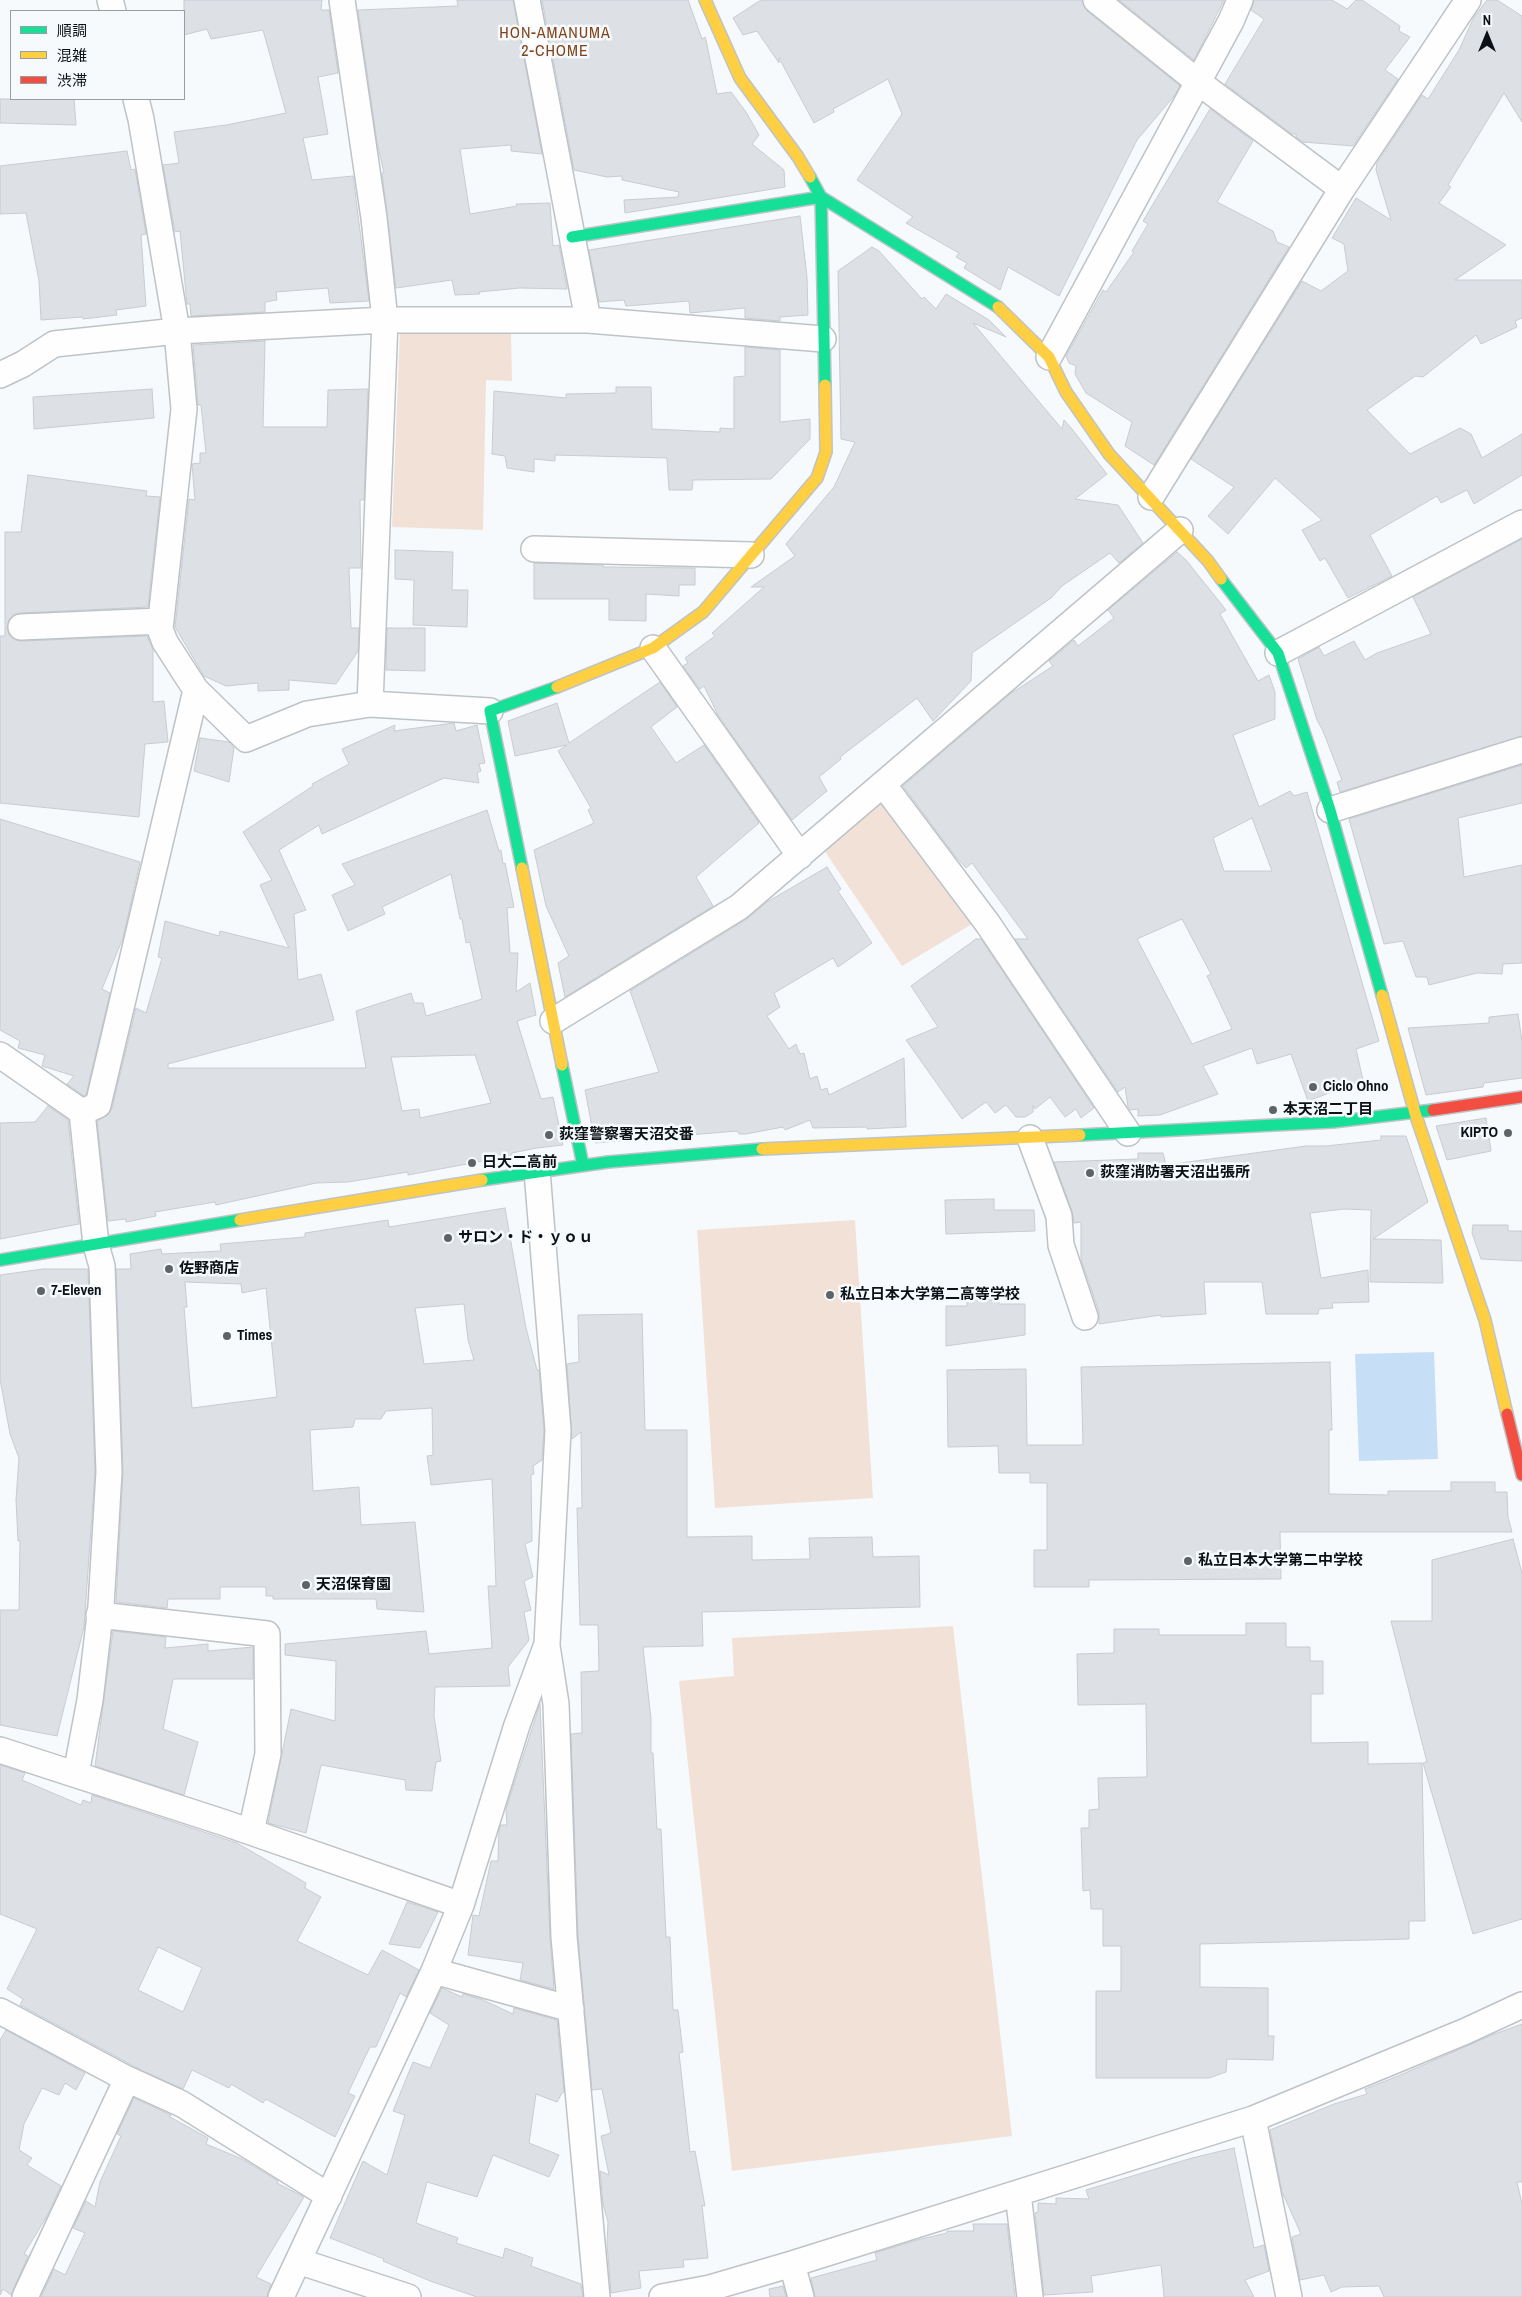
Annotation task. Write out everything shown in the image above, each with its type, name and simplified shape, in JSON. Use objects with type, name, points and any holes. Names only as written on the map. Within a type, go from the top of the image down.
[{"type":"street","points":[[342,0],[374,218],[385,320],[370,704]]},
{"type":"street","points":[[527,0],[588,320]]},
{"type":"street","points":[[705,0],[740,78],[798,157],[821,197],[999,308],[1049,357],[1066,392],[1109,454],[1208,561],[1278,653],[1330,810],[1415,1113],[1485,1320],[1517,1431],[1522,1474]]},
{"type":"street","points":[[1096,0],[1198,82],[1342,189]]},
{"type":"street","points":[[1049,357],[1231,21],[1240,0]]},
{"type":"street","points":[[1151,498],[1342,189],[1468,0]]},
{"type":"street","points":[[136,100],[142,119],[177,331],[184,409],[160,629],[165,642],[196,690],[246,739],[307,714],[370,704],[490,711],[576,680],[653,648],[703,612],[817,478],[826,452],[821,197]]},
{"type":"street","points":[[572,237],[821,197]]},
{"type":"street","points":[[0,375],[23,364],[54,344],[177,331],[385,320],[588,320],[823,339]]},
{"type":"street","points":[[1278,653],[1522,523]]},
{"type":"street","points":[[553,1021],[739,907],[1180,530]]},
{"type":"street","points":[[534,548],[751,555]]},
{"type":"street","points":[[21,626],[161,621]]},
{"type":"street","points":[[653,648],[800,856]]},
{"type":"street","points":[[82,1112],[98,1105],[196,690]]},
{"type":"street","points":[[490,711],[583,1165]]},
{"type":"street","points":[[1330,810],[1522,750]]},
{"type":"street","points":[[883,784],[988,924],[1128,1133]]},
{"type":"street","points":[[0,1055],[82,1112],[96,1245],[102,1266],[109,1472],[100,1615],[90,1700],[76,1774]]},
{"type":"street","points":[[0,1260],[583,1165],[735,1150],[1030,1138],[1333,1122],[1415,1113],[1522,1097]]},
{"type":"street","points":[[1030,1138],[1060,1216],[1061,1245],[1085,1317]]},
{"type":"street","points":[[537,1172],[558,1430],[547,1644],[556,1704],[564,1938],[597,2297]]},
{"type":"street","points":[[100,1615],[267,1634],[268,1754],[251,1832]]},
{"type":"street","points":[[281,2297],[434,1971],[461,1905],[517,1725],[547,1644]]},
{"type":"street","points":[[0,1750],[251,1832],[461,1905]]},
{"type":"street","points":[[434,1971],[571,2009]]},
{"type":"street","points":[[662,2297],[710,2288],[792,2264],[1253,2119],[1466,2031],[1522,2005]]},
{"type":"street","points":[[0,2011],[127,2080],[182,2104],[329,2196]]},
{"type":"street","points":[[25,2297],[127,2080]]},
{"type":"street","points":[[1253,2119],[1289,2297]]},
{"type":"street","points":[[1018,2193],[1030,2297]]},
{"type":"street","points":[[298,2261],[408,2297]]},
{"type":"street","points":[[792,2264],[801,2297]]},
{"type":"shaded area","points":[[400,330],[511,333],[512,381],[486,380],[483,530],[392,527]]},
{"type":"shaded area","points":[[881,795],[977,921],[902,966],[822,847]]},
{"type":"shaded area","points":[[855,1220],[873,1498],[715,1508],[697,1230]]},
{"type":"shaded area","points":[[953,1626],[1012,2136],[732,2171],[679,1681],[734,1676],[732,1638]]},
{"type":"water","points":[[1434,1352],[1438,1459],[1359,1461],[1355,1354]]},
{"type":"building","points":[[184,0],[322,0],[321,10],[329,10],[338,73],[318,77],[328,134],[303,138],[312,180],[353,176],[369,301],[330,303],[328,288],[276,292],[277,300],[265,302],[265,312],[191,316],[190,304],[187,304],[180,231],[175,232],[163,165],[179,163],[174,132],[226,125],[286,113],[263,30],[211,39],[207,29],[185,35]]},
{"type":"building","points":[[457,0],[513,0],[542,154],[511,151],[511,145],[460,149],[470,214],[517,206],[516,204],[550,203],[553,246],[559,245],[567,289],[520,288],[479,292],[480,294],[455,295],[452,280],[396,288],[382,173],[384,173],[377,142],[358,10],[458,6]]},
{"type":"building","points":[[542,0],[688,0],[702,39],[705,37],[706,40],[717,94],[731,92],[746,112],[759,135],[752,144],[784,170],[785,187],[625,213],[624,200],[678,197],[679,192],[622,180],[622,176],[607,177],[574,170]]},
{"type":"building","points":[[761,0],[1082,0],[1087,11],[1180,86],[1175,95],[1137,140],[1059,296],[1008,267],[1000,290],[964,268],[967,263],[956,257],[959,253],[906,223],[913,217],[857,180],[902,114],[888,79],[833,109],[834,112],[814,123],[779,58],[779,63],[757,31],[743,35],[733,18]]},
{"type":"building","points":[[1119,0],[1224,0],[1194,60]]},
{"type":"building","points":[[1254,0],[1332,0],[1347,9],[1356,0],[1362,0],[1400,26],[1399,31],[1410,37],[1385,70],[1398,79],[1353,146],[1303,142],[1296,137],[1296,134],[1292,134],[1225,84],[1264,19],[1251,10]]},
{"type":"building","points":[[1487,0],[1497,0],[1522,16],[1522,122],[1504,93],[1448,185],[1451,187],[1439,203],[1506,245],[1455,280],[1522,280],[1522,318],[1515,321],[1517,327],[1481,344],[1476,335],[1423,377],[1415,376],[1367,410],[1410,454],[1460,428],[1471,434],[1482,458],[1522,434],[1522,475],[1474,504],[1467,490],[1441,503],[1437,496],[1370,535],[1392,576],[1348,598],[1325,558],[1320,561],[1302,530],[1322,520],[1275,478],[1228,534],[1208,516],[1234,487],[1191,459],[1302,281],[1321,291],[1348,271],[1344,244],[1332,238],[1356,198],[1391,220],[1376,170],[1377,163],[1422,95],[1428,99],[1459,50],[1474,17]]},
{"type":"building","points":[[0,99],[74,100],[76,125],[0,123]]},
{"type":"building","points":[[1210,109],[1253,141],[1217,202],[1273,231],[1277,242],[1289,247],[1154,465],[1125,446],[1132,422],[1086,393],[1075,374],[1076,366],[1069,363],[1066,356],[1103,290],[1106,292],[1134,252],[1132,251],[1148,224],[1143,221]]},
{"type":"building","points":[[127,151],[131,170],[135,169],[146,234],[141,235],[146,306],[116,310],[117,315],[83,319],[83,317],[41,320],[39,281],[26,213],[0,214],[0,166]]},
{"type":"building","points":[[800,216],[807,277],[808,315],[780,317],[780,321],[745,318],[745,308],[690,313],[689,301],[626,306],[624,300],[599,302],[589,250]]},
{"type":"building","points":[[872,247],[879,251],[922,299],[924,297],[936,309],[946,294],[989,320],[1006,337],[973,323],[1062,429],[1064,420],[1107,474],[1075,499],[1118,505],[1143,543],[1119,563],[1110,553],[1062,586],[1051,598],[972,653],[971,681],[933,721],[917,698],[840,757],[841,759],[819,777],[827,791],[792,820],[718,715],[704,686],[700,689],[683,666],[688,663],[685,658],[715,636],[712,633],[764,587],[751,587],[795,556],[786,544],[834,487],[855,442],[841,439],[838,271]]},
{"type":"building","points":[[265,341],[263,427],[327,427],[328,390],[368,389],[364,500],[360,500],[361,568],[349,568],[351,628],[359,628],[358,651],[336,684],[289,680],[289,690],[258,691],[258,683],[226,686],[204,676],[175,627],[189,499],[195,500],[192,464],[200,463],[200,453],[206,453],[201,405],[198,405],[193,345]]},
{"type":"building","points":[[745,347],[780,350],[780,422],[810,419],[810,439],[771,479],[693,480],[692,490],[669,490],[667,458],[555,455],[555,461],[534,459],[534,472],[507,468],[505,456],[492,454],[494,391],[566,398],[566,394],[616,393],[616,387],[651,387],[652,429],[720,432],[720,428],[734,429],[734,377],[745,376]]},
{"type":"building","points":[[152,389],[154,418],[34,429],[33,397]]},
{"type":"building","points":[[28,475],[147,491],[146,496],[160,497],[148,607],[20,613],[13,615],[7,627],[9,635],[15,640],[22,641],[147,636],[153,650],[153,702],[164,701],[168,742],[145,744],[139,817],[0,803],[0,636],[5,636],[5,532],[21,532]]},
{"type":"building","points":[[1522,539],[1522,736],[1340,792],[1337,782],[1342,780],[1317,720],[1298,659],[1319,647],[1324,656],[1354,641],[1365,660],[1377,653],[1431,634],[1413,597]]},
{"type":"building","points":[[395,550],[453,552],[452,590],[468,590],[467,627],[413,625],[414,580],[395,579]]},
{"type":"building","points":[[1177,552],[1186,560],[1226,610],[1220,614],[1258,681],[1269,675],[1275,692],[1275,719],[1233,735],[1259,807],[1290,791],[1294,796],[1307,792],[1379,1041],[1356,1049],[1363,1080],[1308,1101],[1291,1054],[1257,1064],[1252,1048],[1203,1066],[1218,1094],[1160,1115],[1138,1116],[1138,1109],[1130,1110],[1128,1107],[1125,1087],[1118,1092],[1015,939],[1028,939],[972,863],[966,868],[956,857],[903,786],[1010,694],[1053,666],[1049,661],[1074,640],[1078,646],[1114,618],[1108,610]],"holes":[[[1252,818],[1272,871],[1224,871],[1213,838]],[[1182,919],[1211,974],[1207,976],[1232,1029],[1192,1044],[1137,939]]]},
{"type":"building","points":[[534,563],[603,565],[603,567],[695,568],[695,585],[679,585],[679,596],[646,594],[646,621],[609,620],[609,599],[534,599]]},
{"type":"building","points":[[387,628],[425,628],[425,671],[386,670]]},
{"type":"building","points":[[660,682],[677,707],[651,727],[676,763],[704,745],[759,823],[696,877],[713,906],[565,997],[558,963],[569,956],[546,906],[534,850],[594,823],[588,810],[591,808],[558,751],[567,745],[515,756],[508,721],[557,703],[569,743]]},
{"type":"building","points":[[454,723],[456,731],[477,725],[485,763],[479,764],[481,771],[477,773],[479,783],[444,778],[322,834],[319,825],[279,850],[306,910],[294,914],[298,980],[321,974],[334,1020],[168,1064],[168,1068],[366,1068],[356,1011],[411,993],[414,1003],[423,1003],[426,1016],[482,999],[470,942],[466,943],[462,919],[460,919],[451,874],[382,907],[385,914],[348,931],[332,895],[355,885],[342,864],[487,810],[499,851],[501,850],[503,864],[505,863],[514,907],[507,908],[510,953],[518,953],[516,992],[530,983],[536,1015],[517,1021],[541,1099],[553,1097],[563,1145],[537,1148],[512,1153],[512,1155],[408,1175],[408,1172],[348,1182],[316,1183],[216,1205],[215,1202],[155,1212],[156,1216],[126,1222],[126,1219],[108,1221],[97,1121],[109,1114],[112,1108],[136,1008],[146,1013],[162,958],[158,957],[165,921],[219,936],[220,931],[289,948],[260,885],[272,880],[243,832],[313,786],[312,784],[349,764],[342,749],[395,725],[394,731]],"holes":[[[475,1055],[491,1103],[420,1118],[419,1109],[402,1111],[391,1057]]]},
{"type":"building","points":[[200,738],[229,742],[234,748],[229,782],[194,771]]},
{"type":"building","points":[[1522,765],[1522,803],[1458,818],[1464,877],[1522,865],[1522,963],[1503,964],[1502,974],[1477,973],[1429,985],[1427,977],[1416,977],[1403,941],[1384,944],[1349,819]]},
{"type":"building","points":[[0,819],[140,862],[123,938],[102,989],[110,993],[86,1095],[84,1096],[67,1084],[74,1076],[42,1066],[45,1055],[18,1048],[20,1041],[0,1030]]},
{"type":"building","points":[[827,867],[841,889],[838,891],[872,943],[838,967],[833,958],[774,993],[780,1007],[767,1016],[789,1049],[796,1044],[800,1054],[804,1053],[810,1079],[817,1076],[821,1090],[827,1088],[829,1095],[904,1058],[906,1127],[867,1129],[867,1127],[813,1128],[810,1120],[785,1130],[783,1127],[746,1134],[739,1134],[737,1131],[595,1143],[585,1090],[659,1072],[630,991],[747,919],[767,902]]},
{"type":"building","points":[[976,939],[981,939],[1094,1108],[1081,1118],[1076,1109],[1065,1117],[1050,1097],[1035,1109],[1033,1105],[1033,1112],[1025,1117],[1016,1117],[1006,1105],[995,1113],[986,1102],[962,1119],[906,1040],[938,1027],[911,986]]},
{"type":"building","points":[[1518,1014],[1522,1041],[1522,1078],[1484,1083],[1483,1087],[1426,1095],[1408,1028],[1489,1023],[1489,1017]]},
{"type":"building","points":[[48,1106],[68,1120],[79,1224],[0,1239],[0,1123],[35,1122]]},
{"type":"building","points":[[1486,1118],[1491,1151],[1447,1160],[1436,1126]]},
{"type":"building","points":[[1381,1136],[1406,1136],[1428,1202],[1373,1239],[1441,1240],[1443,1283],[1370,1282],[1371,1210],[1344,1209],[1310,1213],[1321,1278],[1368,1270],[1369,1302],[1332,1303],[1333,1308],[1319,1309],[1318,1314],[1266,1314],[1262,1282],[1204,1282],[1206,1314],[1161,1317],[1161,1315],[1099,1324],[1099,1312],[1081,1259],[1081,1222],[1074,1223],[1072,1211],[1054,1162],[1138,1159],[1138,1153],[1163,1153],[1166,1165],[1306,1146],[1326,1146],[1381,1140]]},
{"type":"building","points":[[994,1199],[994,1210],[1034,1210],[1035,1231],[946,1234],[945,1200]]},
{"type":"building","points":[[505,1208],[526,1328],[537,1370],[539,1370],[544,1430],[542,1460],[533,1466],[534,1474],[531,1475],[532,1541],[525,1544],[533,1577],[524,1581],[531,1610],[524,1612],[529,1640],[508,1667],[510,1686],[435,1687],[434,1716],[441,1761],[436,1762],[432,1791],[406,1790],[405,1780],[321,1765],[306,1833],[268,1823],[291,1709],[335,1721],[336,1661],[285,1655],[285,1644],[426,1631],[429,1654],[492,1648],[488,1586],[496,1586],[492,1479],[431,1485],[427,1456],[433,1455],[432,1408],[386,1411],[381,1419],[355,1419],[353,1427],[310,1430],[313,1491],[359,1487],[361,1525],[415,1522],[424,1612],[377,1609],[376,1599],[273,1599],[273,1596],[266,1596],[266,1587],[220,1587],[220,1599],[168,1599],[167,1608],[116,1602],[123,1472],[116,1269],[131,1269],[130,1254],[161,1249],[162,1254],[221,1251],[220,1244],[305,1237],[305,1233],[388,1220],[389,1227]],"holes":[[[185,1282],[241,1284],[242,1293],[266,1288],[277,1397],[192,1408],[184,1307],[187,1307]],[[464,1304],[468,1340],[474,1360],[424,1364],[415,1308]]]},
{"type":"building","points":[[1473,1225],[1508,1225],[1508,1231],[1522,1231],[1522,1261],[1481,1259],[1472,1233]]},
{"type":"building","points":[[43,1269],[88,1269],[95,1472],[84,1627],[57,1736],[0,1725],[0,1610],[19,1610],[20,1541],[18,1541],[16,1500],[19,1458],[10,1434],[0,1379],[0,1275]]},
{"type":"building","points":[[967,1300],[999,1300],[999,1304],[1025,1304],[1025,1335],[946,1346],[946,1306],[967,1306]]},
{"type":"building","points":[[642,1314],[645,1430],[687,1430],[687,1537],[752,1536],[752,1560],[810,1559],[809,1538],[872,1537],[873,1557],[919,1556],[920,1607],[702,1612],[703,1646],[643,1647],[651,1719],[651,1753],[653,1753],[657,1829],[661,1829],[666,1937],[670,1937],[673,2010],[678,2010],[683,2052],[679,2053],[690,2152],[695,2151],[705,2206],[702,2205],[708,2258],[683,2260],[684,2267],[639,2271],[641,2288],[611,2293],[607,2244],[608,2222],[603,2204],[600,2171],[609,2175],[601,2136],[611,2133],[602,2089],[592,2090],[578,1936],[571,1734],[582,1733],[581,1672],[599,1671],[598,1625],[580,1625],[577,1508],[582,1508],[581,1432],[572,1439],[567,1364],[579,1362],[578,1315]]},
{"type":"building","points":[[1330,1362],[1332,1430],[1329,1430],[1329,1494],[1388,1495],[1388,1491],[1451,1491],[1451,1482],[1495,1482],[1495,1492],[1507,1492],[1508,1517],[1512,1532],[1280,1532],[1281,1579],[1089,1580],[1089,1587],[1034,1587],[1034,1550],[1047,1550],[1047,1483],[1030,1483],[1030,1473],[999,1473],[998,1446],[948,1447],[947,1370],[1026,1369],[1027,1445],[1083,1445],[1081,1367]]},
{"type":"building","points":[[1513,1539],[1522,1573],[1522,1919],[1473,1934],[1423,1763],[1427,1762],[1391,1621],[1432,1621],[1432,1560]]},
{"type":"building","points":[[1246,1623],[1286,1623],[1286,1647],[1310,1647],[1310,1661],[1323,1661],[1323,1694],[1311,1694],[1311,1743],[1368,1742],[1368,1764],[1422,1763],[1425,1921],[1409,1921],[1409,1939],[1200,1944],[1200,1987],[1268,1988],[1268,2036],[1274,2036],[1273,2060],[1227,2059],[1226,2072],[1209,2078],[1096,2078],[1096,1991],[1121,1991],[1121,1946],[1103,1946],[1103,1909],[1091,1909],[1090,1890],[1083,1891],[1081,1828],[1089,1828],[1089,1810],[1099,1809],[1098,1778],[1147,1777],[1146,1704],[1078,1705],[1077,1654],[1114,1653],[1114,1629],[1159,1629],[1159,1635],[1246,1635]]},
{"type":"building","points":[[113,1631],[166,1637],[165,1648],[208,1644],[208,1651],[253,1647],[253,1679],[173,1679],[163,1729],[198,1742],[184,1795],[95,1766]]},
{"type":"building","points":[[540,1704],[554,1989],[520,1980],[523,1963],[468,1955],[473,1915],[479,1916],[491,1861],[498,1861],[499,1830],[501,1825],[507,1825],[506,1809]]},
{"type":"building","points":[[0,1765],[25,1773],[22,1780],[81,1805],[83,1800],[91,1803],[92,1795],[237,1843],[306,1883],[305,1888],[321,1897],[297,1941],[368,1975],[382,1950],[419,1970],[406,1997],[400,1993],[376,2047],[370,2047],[348,2093],[355,2096],[335,2137],[266,2099],[263,2103],[231,2084],[229,2088],[192,2070],[183,2089],[143,2071],[20,2005],[23,1999],[7,1989],[37,1929],[0,1914]],"holes":[[[158,1947],[202,1968],[183,2012],[138,1990]]]},
{"type":"building","points":[[407,1902],[438,1912],[420,1948],[389,1944]]},
{"type":"building","points":[[442,1988],[462,1997],[463,1994],[483,2000],[513,2014],[514,2008],[557,2020],[564,2092],[557,2102],[536,2094],[529,2143],[559,2155],[549,2177],[493,2155],[477,2197],[427,2182],[416,2223],[458,2238],[456,2243],[503,2258],[505,2248],[533,2258],[531,2266],[581,2284],[583,2297],[477,2297],[430,2281],[383,2261],[384,2259],[330,2238],[363,2161],[387,2175],[405,2115],[393,2111],[413,2062],[430,2068],[449,2025],[430,2013]]},
{"type":"building","points":[[1522,2024],[1522,2182],[1517,2182],[1522,2204],[1522,2297],[1384,2297],[1379,2286],[1342,2287],[1331,2292],[1324,2275],[1300,2280],[1292,2237],[1301,2234],[1282,2192],[1270,2130],[1334,2104],[1367,2094],[1365,2089]]},
{"type":"building","points":[[6,2030],[85,2073],[76,2090],[65,2083],[59,2095],[42,2088],[24,2124],[19,2150],[32,2158],[27,2165],[61,2186],[47,2216],[24,2254],[28,2256],[11,2295],[3,2289],[0,2295],[0,2040]]},
{"type":"building","points":[[134,2098],[171,2115],[170,2117],[208,2138],[206,2144],[242,2159],[278,2181],[277,2183],[304,2197],[256,2277],[271,2284],[267,2297],[41,2297],[54,2269],[65,2275],[85,2233],[73,2228],[86,2201],[95,2207],[100,2182],[121,2136],[117,2134]]},
{"type":"building","points":[[1234,2148],[1254,2248],[1264,2245],[1269,2271],[1245,2280],[1254,2297],[1164,2297],[1161,2265],[1091,2276],[1093,2292],[1044,2295],[1035,2213],[1038,2212],[1038,2203],[1056,2204],[1056,2198],[1089,2199],[1086,2190],[1192,2158]]},
{"type":"building","points":[[973,2224],[1007,2224],[1015,2297],[815,2297],[811,2278],[877,2260],[875,2253],[947,2233],[947,2231],[974,2231]]},
{"type":"building","points":[[783,2286],[786,2297],[770,2297],[769,2289]]},
{"type":"traffic: fast","points":[[810,177],[821,197],[998,307]]},
{"type":"traffic: fast","points":[[572,237],[821,197],[825,385]]},
{"type":"traffic: fast","points":[[1221,579],[1278,653],[1330,810],[1382,995]]},
{"type":"traffic: fast","points":[[522,868],[490,711],[557,687]]},
{"type":"traffic: fast","points":[[562,1065],[583,1165]]},
{"type":"traffic: fast","points":[[1080,1135],[1333,1122],[1433,1110]]},
{"type":"traffic: fast","points":[[482,1180],[608,1162],[762,1149]]},
{"type":"traffic: fast","points":[[0,1260],[240,1220]]},
{"type":"traffic: slow","points":[[705,0],[740,78],[798,157],[810,177]]},
{"type":"traffic: slow","points":[[998,307],[1049,357],[1066,392],[1109,454],[1208,561],[1221,579]]},
{"type":"traffic: slow","points":[[557,687],[653,648],[703,612],[817,478],[826,452],[825,385]]},
{"type":"traffic: slow","points":[[522,868],[562,1065]]},
{"type":"traffic: slow","points":[[1382,995],[1415,1113],[1485,1320],[1507,1414]]},
{"type":"traffic: slow","points":[[762,1149],[1080,1135]]},
{"type":"traffic: slow","points":[[240,1220],[482,1180]]},
{"type":"traffic: jam","points":[[1433,1110],[1522,1097]]},
{"type":"traffic: jam","points":[[1507,1414],[1522,1475]]},
{"type":"place","name":"Ciclo Ohno","points":[[1313,1087]]},
{"type":"place","name":"本天沼二丁目","points":[[1273,1110]]},
{"type":"place","name":"KIPTO","points":[[1508,1133]]},
{"type":"place","name":"荻窪警察署天沼交番","points":[[549,1135]]},
{"type":"place","name":"日大二高前","points":[[472,1163]]},
{"type":"place","name":"荻窪消防署天沼出張所","points":[[1090,1173]]},
{"type":"place","name":"サロン・ド・ｙｏｕ","points":[[448,1238]]},
{"type":"place","name":"佐野商店","points":[[169,1269]]},
{"type":"place","name":"7-Eleven","points":[[41,1291]]},
{"type":"place","name":"私立日本大学第二高等学校","points":[[830,1295]]},
{"type":"place","name":"Times","points":[[227,1336]]},
{"type":"place","name":"私立日本大学第二中学校","points":[[1188,1561]]},
{"type":"place","name":"天沼保育園","points":[[306,1585]]},
{"type":"district","name":"HON-AMANUMA 2-CHOME","points":[[555,43]]}]
